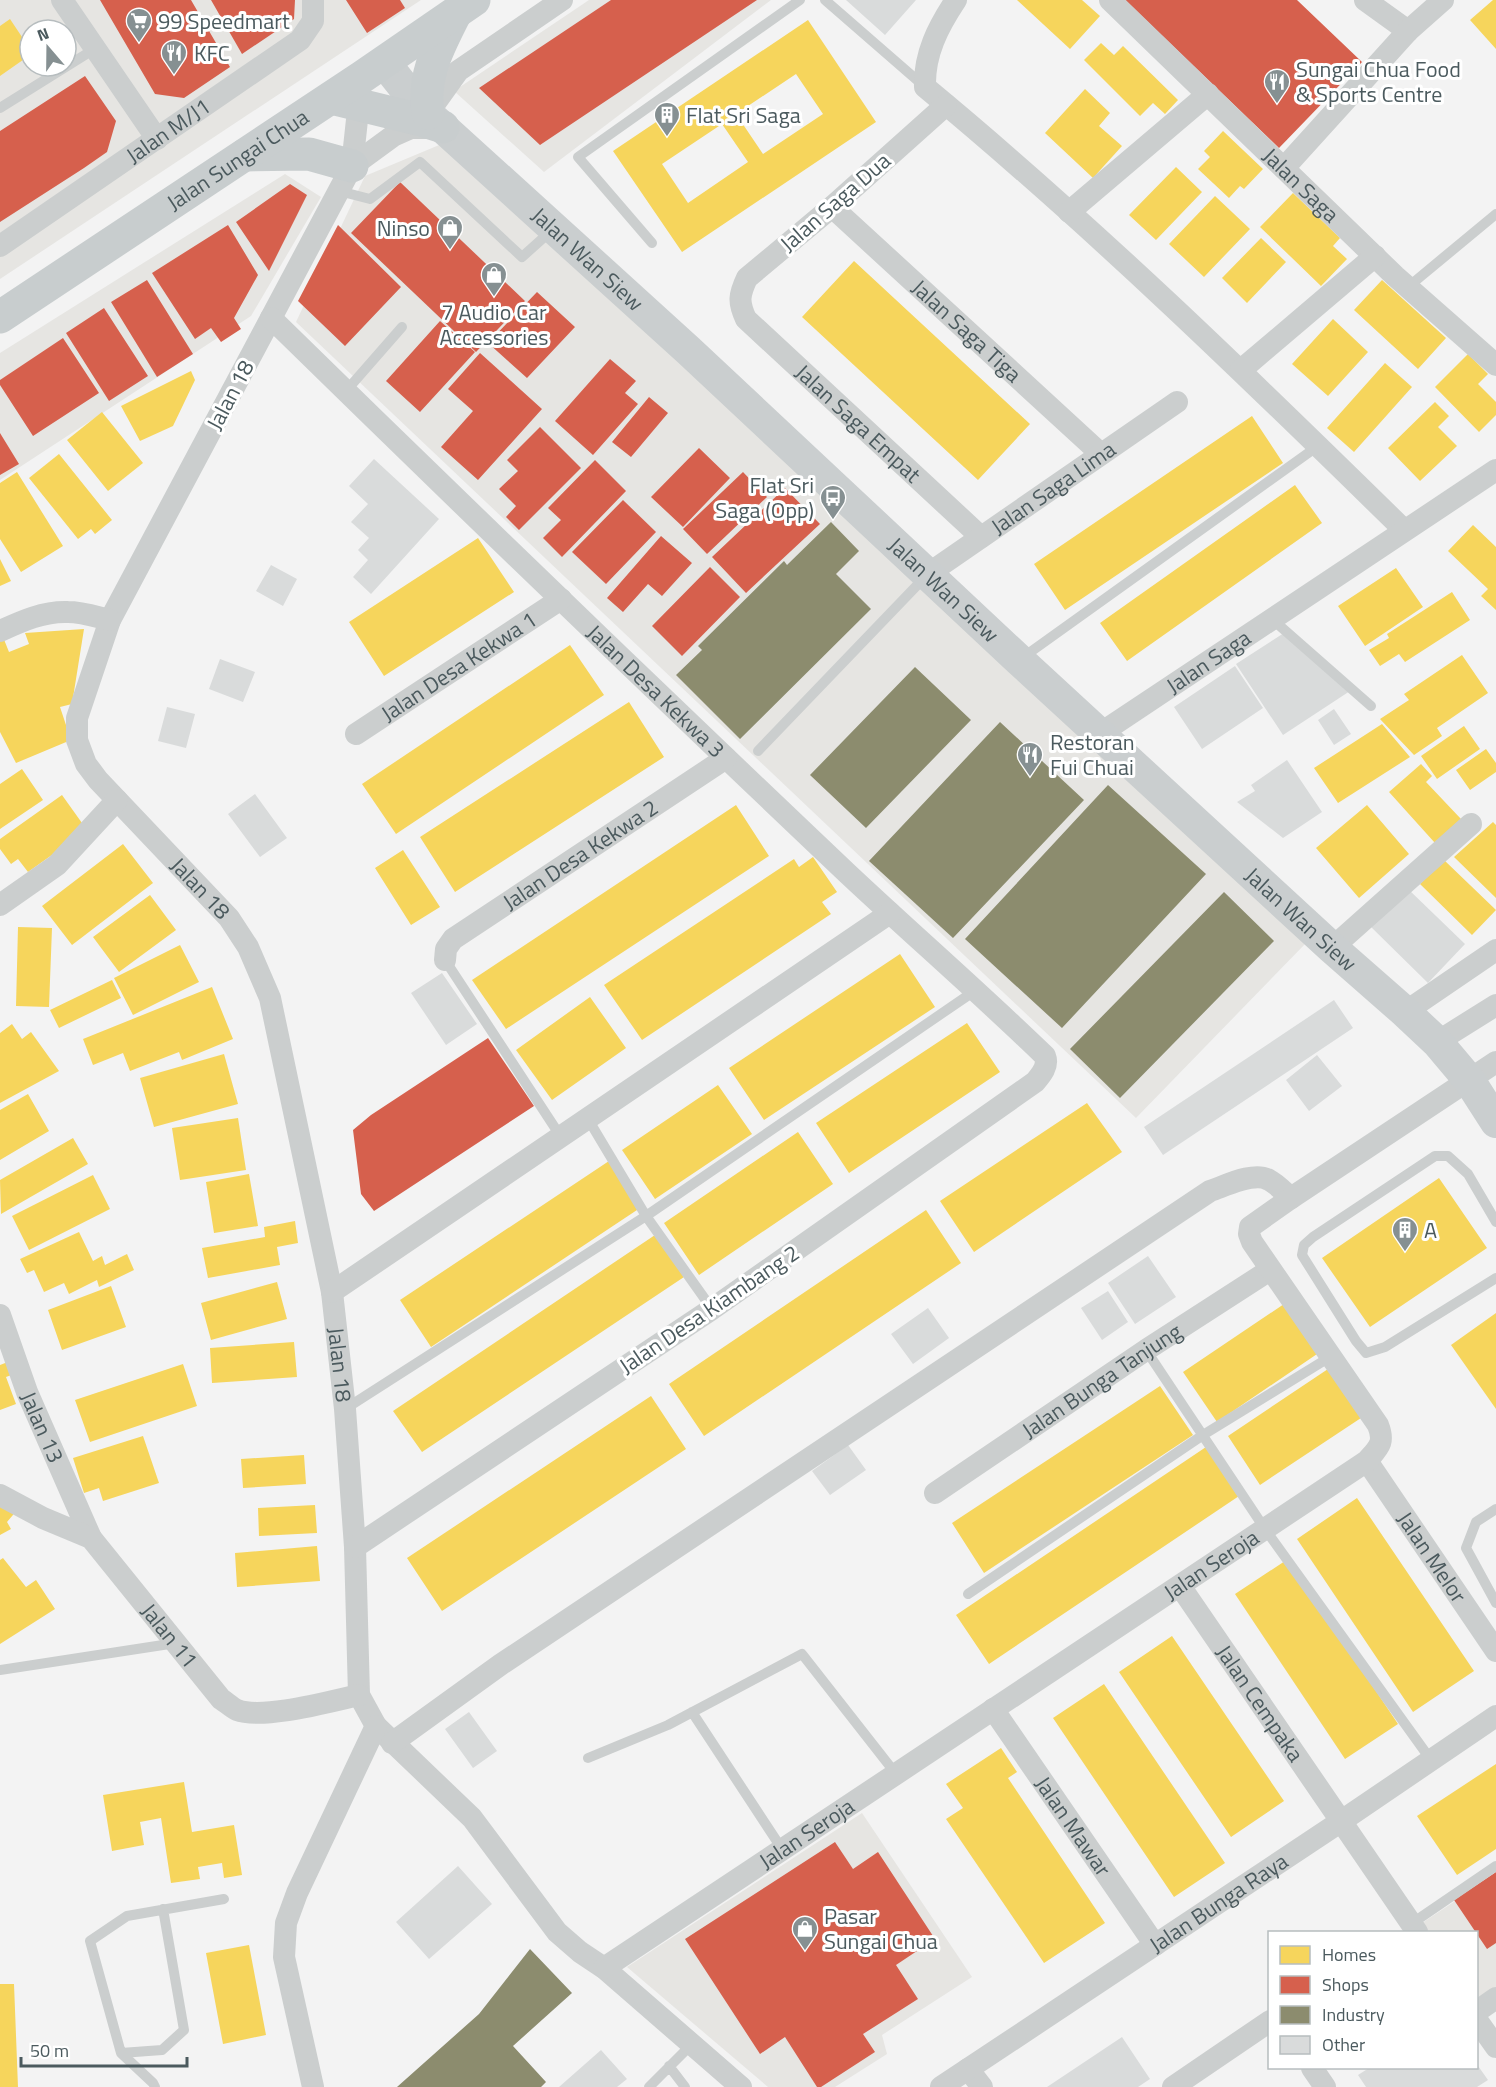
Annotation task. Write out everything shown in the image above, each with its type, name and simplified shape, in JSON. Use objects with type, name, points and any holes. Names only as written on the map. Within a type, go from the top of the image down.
[{"type":"main road","points":[[359,86],[421,120],[435,120],[425,98],[433,57],[465,6]]},
{"type":"main road","name":"Jalan Sungai Chua","points":[[0,316],[245,155],[359,86],[465,6]]},
{"type":"main road","points":[[245,155],[309,154],[346,178]]},
{"type":"street","points":[[62,0],[157,139]]},
{"type":"street","name":"Jalan M/J1","points":[[0,246],[300,40],[313,21],[313,0]]},
{"type":"street","points":[[346,178],[393,136],[435,120],[458,71],[562,0]]},
{"type":"street","points":[[956,0],[944,18],[931,46],[925,87],[1069,212],[1241,370],[1404,531]]},
{"type":"street","name":"Jalan Saga","points":[[1110,0],[1408,287],[1496,365]]},
{"type":"street","points":[[1365,0],[1408,32]]},
{"type":"street","points":[[1284,168],[1408,32],[1443,0]]},
{"type":"street","name":"Jalan Wan Siew","points":[[359,86],[401,85],[435,120],[1019,660],[1437,1042],[1469,1080],[1495,1120]]},
{"type":"street","points":[[346,178],[359,86]]},
{"type":"street","points":[[1069,212],[1208,94]]},
{"type":"street","name":"Jalan Saga Dua","points":[[741,308],[740,293],[747,278],[832,207],[946,105]]},
{"type":"street","name":"Jalan 18","points":[[346,178],[110,620],[77,718],[77,740],[86,764],[229,918],[248,947],[270,998],[332,1292],[345,1409],[355,1547],[359,1695]]},
{"type":"street","name":"Jalan Saga Tiga","points":[[832,207],[1101,454]]},
{"type":"street","points":[[1241,370],[1376,256]]},
{"type":"street","name":"Jalan Saga Empat","points":[[741,308],[746,319],[981,537]]},
{"type":"street","name":"Jalan Desa Kekwa 3","points":[[271,318],[726,758],[890,913],[976,989],[1045,1056]]},
{"type":"street","name":"Jalan Saga Lima","points":[[928,574],[1177,402]]},
{"type":"street","name":"Jalan Saga","points":[[1101,734],[1496,470]]},
{"type":"street","name":"Jalan Desa Kekwa 1","points":[[356,734],[561,599]]},
{"type":"street","points":[[0,631],[26,619],[47,614],[70,612],[110,620]]},
{"type":"street","name":"Jalan Desa Kekwa 2","points":[[446,960],[447,948],[453,939],[726,758]]},
{"type":"street","points":[[0,905],[57,864],[117,800]]},
{"type":"street","points":[[1332,948],[1471,824]]},
{"type":"street","points":[[332,1292],[890,913]]},
{"type":"street","points":[[1405,1012],[1496,950]]},
{"type":"street","points":[[1437,1042],[1496,1005]]},
{"type":"street","name":"Jalan Desa Kiambang 2","points":[[355,1547],[712,1309],[1035,1082],[1042,1074],[1047,1060],[1045,1056]]},
{"type":"street","name":"Jalan Seroja","points":[[604,1968],[1367,1461],[1381,1444],[1382,1435],[1378,1425],[1270,1270],[1252,1242],[1249,1234],[1250,1227],[1496,1062]]},
{"type":"street","points":[[392,1743],[500,1665],[1210,1191],[1237,1181],[1262,1176],[1291,1198]]},
{"type":"street","name":"Jalan Bunga Tanjung","points":[[935,1493],[1146,1350],[1270,1270]]},
{"type":"street","name":"Jalan 13","points":[[0,1315],[27,1392],[91,1538]]},
{"type":"street","name":"Jalan Melor","points":[[1367,1461],[1496,1651]]},
{"type":"street","name":"Jalan 11","points":[[0,1495],[43,1518],[91,1538],[221,1699],[237,1710],[256,1713],[316,1705],[359,1695]]},
{"type":"street","name":"Jalan Cempaka","points":[[1180,1586],[1340,1822],[1408,1930]]},
{"type":"street","points":[[359,1695],[375,1726],[472,1818],[557,1932],[580,1952],[604,1968],[741,2087]]},
{"type":"street","name":"Jalan Mawar","points":[[993,1709],[1155,1945]]},
{"type":"street","name":"Jalan Bunga Raya","points":[[941,2087],[1496,1716]]},
{"type":"street","points":[[313,2087],[284,1957],[285,1923],[375,1726]]},
{"type":"street","points":[[1478,2011],[1496,1998]]},
{"type":"street","points":[[1173,2087],[1268,2022]]},
{"type":"street","points":[[1478,2022],[1496,2048]]},
{"type":"street","points":[[968,2069],[982,2087]]},
{"type":"street","points":[[1313,2069],[1325,2087]]},
{"type":"lane","points":[[652,243],[578,157],[800,0]]},
{"type":"lane","points":[[825,0],[925,87]]},
{"type":"lane","points":[[0,108],[96,48]]},
{"type":"lane","points":[[346,178],[370,199],[420,162],[522,257],[554,228]]},
{"type":"lane","points":[[1408,287],[1496,214]]},
{"type":"lane","points":[[346,391],[402,327]]},
{"type":"lane","points":[[1019,660],[1318,446]]},
{"type":"lane","points":[[758,751],[928,574]]},
{"type":"lane","points":[[1272,619],[1371,706]]},
{"type":"lane","points":[[446,960],[561,1137]]},
{"type":"lane","points":[[345,1409],[646,1216],[976,989]]},
{"type":"lane","points":[[588,1119],[646,1216],[712,1309]]},
{"type":"lane","points":[[1496,1222],[1468,1174],[1448,1156],[1435,1156],[1312,1237],[1304,1245],[1302,1255],[1356,1341],[1366,1353],[1385,1347],[1496,1278]]},
{"type":"lane","points":[[1146,1350],[1265,1529],[1431,1760]]},
{"type":"lane","points":[[968,1594],[1203,1435],[1330,1357]]},
{"type":"lane","points":[[1496,1509],[1476,1522],[1466,1548],[1496,1603]]},
{"type":"lane","points":[[0,1670],[176,1643]]},
{"type":"lane","points":[[588,1758],[668,1725],[802,1654],[896,1774]]},
{"type":"lane","points":[[692,1712],[782,1849]]},
{"type":"lane","points":[[1408,1930],[1496,1866]]},
{"type":"lane","points":[[155,2087],[121,2053],[90,1941],[127,1916],[224,1899]]},
{"type":"lane","points":[[121,2053],[162,2050],[184,2030],[163,1909]]},
{"type":"lane","points":[[649,2087],[692,2044]]},
{"type":"lane","points":[[669,2066],[685,2087]]},
{"type":"shaded area","points":[[0,0],[421,0],[0,279]]},
{"type":"shaded area","points":[[589,0],[771,0],[544,172],[454,91]]},
{"type":"shaded area","points":[[444,143],[1306,943],[1136,1118],[296,322],[365,176]]},
{"type":"shaded area","points":[[285,174],[321,197],[251,316],[0,480],[0,353]]},
{"type":"shaded area","name":"Pasar Sungai Chua","points":[[862,1813],[972,1977],[882,2035],[887,2054],[835,2087],[768,2087],[627,1967]]},
{"type":"shaded area","points":[[1496,1874],[1496,1987],[1478,1999],[1478,1931],[1427,1931],[1422,1923]]},
{"type":"building: Homes","points":[[1017,0],[1082,0],[1100,16],[1070,49]]},
{"type":"building: Homes","points":[[1493,0],[1496,0],[1496,49],[1470,20]]},
{"type":"building: Homes","points":[[10,19],[18,31],[18,63],[0,76],[0,26]]},
{"type":"building: Homes","name":"Flat Sri Saga","points":[[808,20],[876,122],[682,252],[613,151]],"holes":[[[796,74],[823,114],[763,154],[736,114]],[[722,124],[748,162],[688,203],[662,164]]]},
{"type":"building: Homes","points":[[1101,43],[1114,55],[1123,46],[1178,100],[1165,114],[1153,103],[1140,116],[1084,60]]},
{"type":"building: Homes","points":[[1085,89],[1110,113],[1099,126],[1122,146],[1093,178],[1045,133]]},
{"type":"building: Homes","points":[[1223,131],[1263,169],[1244,189],[1240,186],[1229,198],[1198,169],[1210,157],[1204,151]]},
{"type":"building: Homes","points":[[1176,167],[1202,192],[1156,240],[1129,215]]},
{"type":"building: Homes","points":[[1293,193],[1340,238],[1333,246],[1347,259],[1321,286],[1260,227]]},
{"type":"building: Homes","points":[[1215,196],[1250,229],[1204,277],[1169,244]]},
{"type":"building: Homes","points":[[1261,238],[1286,262],[1247,303],[1222,278]]},
{"type":"building: Homes","points":[[854,261],[1030,424],[978,480],[802,317]]},
{"type":"building: Homes","points":[[1382,280],[1446,338],[1418,369],[1354,310]]},
{"type":"building: Homes","points":[[1333,319],[1368,352],[1328,396],[1292,364]]},
{"type":"building: Homes","points":[[1468,354],[1488,374],[1478,384],[1496,402],[1496,415],[1479,432],[1435,387]]},
{"type":"building: Homes","points":[[1385,363],[1412,387],[1354,452],[1327,428]]},
{"type":"building: Homes","points":[[191,371],[195,380],[173,426],[140,441],[121,406]]},
{"type":"building: Homes","points":[[1435,402],[1449,416],[1438,427],[1457,446],[1420,481],[1388,448]]},
{"type":"building: Homes","points":[[102,412],[143,463],[108,491],[67,440]]},
{"type":"building: Homes","points":[[1252,416],[1283,463],[1065,610],[1034,564]]},
{"type":"building: Homes","points":[[59,454],[112,520],[95,534],[91,529],[78,539],[29,478]]},
{"type":"building: Homes","points":[[17,472],[63,546],[21,572],[0,539],[0,483]]},
{"type":"building: Homes","points":[[1295,485],[1322,523],[1127,661],[1100,623]]},
{"type":"building: Homes","points":[[1473,525],[1496,547],[1496,610],[1481,596],[1488,589],[1448,551]]},
{"type":"building: Homes","points":[[478,538],[514,592],[384,676],[349,622]]},
{"type":"building: Homes","points":[[0,559],[11,581],[0,586]]},
{"type":"building: Homes","points":[[1396,568],[1423,607],[1365,646],[1338,606]]},
{"type":"building: Homes","points":[[1452,592],[1470,620],[1405,662],[1399,654],[1380,666],[1369,650],[1389,638],[1387,634]]},
{"type":"building: Homes","points":[[84,629],[72,704],[60,707],[71,740],[16,763],[0,732],[0,638],[3,637],[9,652],[29,644],[25,633]]},
{"type":"building: Homes","points":[[570,645],[604,695],[396,834],[362,784]]},
{"type":"building: Homes","points":[[1462,655],[1488,693],[1437,728],[1442,736],[1414,755],[1380,719],[1409,700],[1404,694]]},
{"type":"building: Homes","points":[[629,702],[664,757],[455,892],[420,837]]},
{"type":"building: Homes","points":[[1382,724],[1410,757],[1338,803],[1314,768]]},
{"type":"building: Homes","points":[[1464,726],[1480,749],[1437,779],[1421,756]]},
{"type":"building: Homes","points":[[1486,749],[1496,763],[1496,772],[1470,790],[1456,770]]},
{"type":"building: Homes","points":[[1421,764],[1432,776],[1426,782],[1461,819],[1435,843],[1389,792]]},
{"type":"building: Homes","points":[[22,769],[43,800],[0,829],[0,784]]},
{"type":"building: Homes","points":[[62,795],[87,830],[28,872],[18,859],[11,864],[0,849],[0,839]]},
{"type":"building: Homes","points":[[736,805],[769,856],[506,1029],[472,980]]},
{"type":"building: Homes","points":[[1367,805],[1409,854],[1359,898],[1316,848]]},
{"type":"building: Homes","points":[[1493,822],[1496,825],[1496,898],[1454,857]]},
{"type":"building: Homes","points":[[123,844],[153,883],[72,945],[42,906]]},
{"type":"building: Homes","points":[[403,850],[440,907],[411,925],[375,868]]},
{"type":"building: Homes","points":[[813,857],[837,892],[822,902],[831,914],[642,1040],[604,985],[794,859],[799,867]]},
{"type":"building: Homes","points":[[1444,860],[1496,910],[1472,935],[1420,884]]},
{"type":"building: Homes","points":[[150,895],[176,930],[119,972],[93,937]]},
{"type":"building: Homes","points":[[18,927],[52,928],[49,1007],[16,1006]]},
{"type":"building: Homes","points":[[180,945],[199,982],[133,1015],[114,978]]},
{"type":"building: Homes","points":[[900,954],[935,1007],[764,1120],[729,1068]]},
{"type":"building: Homes","points":[[112,980],[121,998],[59,1028],[50,1010]]},
{"type":"building: Homes","points":[[212,987],[233,1039],[182,1060],[179,1052],[130,1071],[123,1053],[93,1065],[83,1039]]},
{"type":"building: Homes","points":[[590,997],[626,1048],[552,1100],[516,1050]]},
{"type":"building: Homes","points":[[967,1023],[1000,1072],[849,1173],[816,1123]]},
{"type":"building: Homes","points":[[12,1024],[22,1039],[31,1032],[59,1071],[0,1103],[0,1033]]},
{"type":"building: Homes","points":[[224,1054],[238,1104],[154,1127],[140,1078]]},
{"type":"building: Homes","points":[[718,1085],[752,1134],[655,1199],[622,1150]]},
{"type":"building: Homes","points":[[28,1094],[49,1131],[0,1160],[0,1110]]},
{"type":"building: Homes","points":[[1087,1103],[1122,1152],[974,1252],[940,1201]]},
{"type":"building: Homes","points":[[238,1118],[246,1170],[180,1180],[172,1128]]},
{"type":"building: Homes","points":[[798,1132],[833,1184],[699,1275],[664,1223]]},
{"type":"building: Homes","points":[[73,1138],[88,1164],[1,1214],[0,1180]]},
{"type":"building: Homes","points":[[609,1161],[640,1208],[431,1347],[400,1300]]},
{"type":"building: Homes","points":[[249,1174],[258,1226],[214,1233],[206,1182]]},
{"type":"building: Homes","points":[[93,1175],[110,1209],[29,1250],[12,1216]]},
{"type":"building: Homes","name":"A","points":[[1439,1178],[1487,1248],[1370,1327],[1322,1258]]},
{"type":"building: Homes","points":[[926,1210],[961,1263],[704,1436],[669,1384]]},
{"type":"building: Homes","points":[[295,1221],[298,1243],[277,1247],[280,1265],[208,1278],[202,1248],[265,1237],[264,1227]]},
{"type":"building: Homes","points":[[79,1232],[93,1261],[102,1256],[105,1265],[127,1254],[134,1270],[99,1287],[97,1280],[69,1294],[64,1283],[44,1292],[34,1270],[27,1273],[20,1259]]},
{"type":"building: Homes","points":[[655,1235],[684,1277],[422,1452],[393,1411]]},
{"type":"building: Homes","points":[[277,1282],[287,1319],[211,1340],[201,1303]]},
{"type":"building: Homes","points":[[111,1286],[126,1327],[62,1350],[48,1310]]},
{"type":"building: Homes","points":[[1287,1302],[1320,1352],[1217,1422],[1183,1372]]},
{"type":"building: Homes","points":[[1496,1313],[1496,1409],[1451,1345]]},
{"type":"building: Homes","points":[[294,1342],[297,1377],[212,1383],[210,1348]]},
{"type":"building: Homes","points":[[13,1360],[17,1373],[6,1377],[16,1404],[0,1410],[0,1365]]},
{"type":"building: Homes","points":[[183,1364],[197,1406],[90,1442],[75,1400]]},
{"type":"building: Homes","points":[[1331,1367],[1364,1416],[1260,1485],[1228,1436]]},
{"type":"building: Homes","points":[[1160,1386],[1193,1435],[984,1573],[952,1523]]},
{"type":"building: Homes","points":[[651,1396],[686,1449],[442,1611],[407,1558]]},
{"type":"building: Homes","points":[[143,1436],[159,1483],[103,1501],[99,1488],[84,1493],[73,1458]]},
{"type":"building: Homes","points":[[1206,1447],[1239,1496],[989,1664],[956,1615]]},
{"type":"building: Homes","points":[[304,1455],[306,1484],[243,1488],[241,1459]]},
{"type":"building: Homes","points":[[0,1497],[18,1509],[7,1522],[11,1529],[0,1535]]},
{"type":"building: Homes","points":[[1357,1498],[1474,1671],[1413,1712],[1297,1539]]},
{"type":"building: Homes","points":[[315,1505],[317,1533],[259,1536],[258,1508]]},
{"type":"building: Homes","points":[[317,1546],[320,1581],[237,1587],[235,1553]]},
{"type":"building: Homes","points":[[3,1558],[26,1587],[36,1580],[55,1609],[0,1644],[0,1560]]},
{"type":"building: Homes","points":[[1288,1559],[1398,1724],[1345,1759],[1235,1594]]},
{"type":"building: Homes","points":[[1172,1636],[1284,1801],[1231,1837],[1119,1672]]},
{"type":"building: Homes","points":[[1104,1684],[1225,1863],[1174,1897],[1053,1718]]},
{"type":"building: Homes","points":[[1001,1748],[1017,1772],[1008,1778],[1105,1923],[1044,1963],[946,1819],[963,1808],[946,1784]]},
{"type":"building: Homes","points":[[1496,1764],[1496,1849],[1457,1875],[1417,1816]]},
{"type":"building: Homes","points":[[184,1782],[192,1832],[234,1825],[242,1875],[224,1878],[222,1863],[198,1867],[200,1879],[171,1883],[161,1818],[140,1822],[144,1845],[112,1851],[103,1795]]},
{"type":"building: Homes","points":[[249,1945],[266,2035],[223,2044],[206,1953]]},
{"type":"building: Homes","points":[[0,1984],[14,1984],[18,2087],[0,2087]]},
{"type":"building: Shops","points":[[100,0],[191,0],[230,67],[184,98],[155,94]]},
{"type":"building: Shops","points":[[211,0],[295,0],[294,19],[242,54]]},
{"type":"building: Shops","points":[[346,0],[400,0],[405,8],[367,33]]},
{"type":"building: Shops","points":[[611,0],[757,0],[540,145],[479,88]]},
{"type":"building: Shops","name":"Sungai Chua Food & Sports Centre","points":[[1125,0],[1297,0],[1362,62],[1279,148]]},
{"type":"building: Shops","points":[[85,76],[116,121],[107,152],[0,222],[0,131]]},
{"type":"building: Shops","points":[[400,182],[525,301],[476,352],[351,233]]},
{"type":"building: Shops","points":[[290,184],[307,195],[269,271],[236,222]]},
{"type":"building: Shops","points":[[228,225],[258,275],[234,318],[241,329],[221,342],[211,328],[195,339],[152,273]]},
{"type":"building: Shops","points":[[338,225],[401,287],[345,346],[298,301]]},
{"type":"building: Shops","points":[[147,280],[193,354],[157,377],[111,302]]},
{"type":"building: Shops","points":[[537,292],[575,327],[527,378],[488,343]]},
{"type":"building: Shops","points":[[104,308],[148,376],[109,401],[66,333]]},
{"type":"building: Shops","points":[[440,321],[475,352],[420,412],[386,381]]},
{"type":"building: Shops","points":[[63,338],[99,393],[33,436],[0,385],[0,380]]},
{"type":"building: Shops","points":[[480,353],[542,409],[478,480],[441,447],[473,411],[448,389]]},
{"type":"building: Shops","points":[[610,359],[636,381],[625,393],[638,404],[593,455],[555,421]]},
{"type":"building: Shops","points":[[649,397],[668,413],[631,457],[612,442]]},
{"type":"building: Shops","points":[[540,427],[581,468],[519,530],[506,517],[516,506],[499,489],[518,471],[507,460]]},
{"type":"building: Shops","points":[[0,433],[19,464],[0,475]]},
{"type":"building: Shops","points":[[699,448],[730,478],[683,527],[651,497]]},
{"type":"building: Shops","points":[[595,460],[626,491],[562,557],[543,538],[561,520],[548,508]]},
{"type":"building: Shops","points":[[743,472],[767,497],[707,554],[683,529]]},
{"type":"building: Shops","points":[[785,488],[820,524],[746,593],[712,557]]},
{"type":"building: Shops","points":[[623,500],[656,532],[606,584],[572,552]]},
{"type":"building: Shops","points":[[661,536],[692,563],[662,596],[648,584],[623,612],[607,598]]},
{"type":"building: Shops","points":[[710,567],[740,597],[682,656],[652,626]]},
{"type":"building: Shops","points":[[488,1038],[534,1106],[374,1211],[361,1194],[353,1130],[371,1115]]},
{"type":"building: Shops","name":"Pasar Sungai Chua","points":[[835,1842],[853,1869],[878,1852],[935,1939],[896,1965],[918,1999],[863,2034],[875,2052],[821,2087],[817,2087],[785,2037],[760,2054],[685,1939]]},
{"type":"building: Shops","points":[[1496,1872],[1496,1943],[1487,1949],[1478,1936],[1478,1931],[1475,1931],[1454,1900]]},
{"type":"building: Industry","points":[[831,522],[859,551],[836,574],[871,609],[740,739],[676,675],[702,650],[698,646],[784,561],[787,565]]},
{"type":"building: Industry","points":[[915,667],[971,720],[866,828],[810,775]]},
{"type":"building: Industry","points":[[1000,722],[1084,800],[953,938],[869,861]]},
{"type":"building: Industry","points":[[1108,785],[1206,874],[1062,1028],[965,939]]},
{"type":"building: Industry","points":[[1224,892],[1274,941],[1120,1098],[1070,1049]]},
{"type":"building: Industry","points":[[530,1949],[572,1993],[513,2046],[546,2082],[541,2087],[397,2087],[479,2014]]},
{"type":"building: Other","points":[[846,0],[916,0],[885,35]]},
{"type":"building: Other","points":[[374,459],[439,519],[371,594],[353,577],[368,560],[358,550],[369,538],[351,522],[368,504],[349,486]]},
{"type":"building: Other","points":[[271,565],[297,579],[283,606],[256,591]]},
{"type":"building: Other","points":[[1284,633],[1350,691],[1283,735],[1236,664]]},
{"type":"building: Other","points":[[220,659],[255,672],[243,702],[209,689]]},
{"type":"building: Other","points":[[1235,666],[1263,708],[1202,749],[1174,707]]},
{"type":"building: Other","points":[[167,707],[195,714],[186,748],[158,741]]},
{"type":"building: Other","points":[[1334,709],[1351,734],[1334,745],[1318,720]]},
{"type":"building: Other","points":[[1287,760],[1322,812],[1283,838],[1237,802],[1255,791],[1251,785]]},
{"type":"building: Other","points":[[255,794],[287,838],[260,857],[228,814]]},
{"type":"building: Other","points":[[1407,888],[1465,944],[1428,983],[1370,926]]},
{"type":"building: Other","points":[[442,973],[477,1024],[446,1045],[411,993]]},
{"type":"building: Other","points":[[1334,1000],[1353,1028],[1163,1155],[1144,1127]]},
{"type":"building: Other","points":[[1317,1055],[1342,1086],[1309,1111],[1286,1080]]},
{"type":"building: Other","points":[[1148,1256],[1176,1297],[1135,1324],[1108,1283]]},
{"type":"building: Other","points":[[1108,1291],[1128,1322],[1102,1340],[1081,1308]]},
{"type":"building: Other","points":[[928,1308],[949,1338],[913,1364],[891,1334]]},
{"type":"building: Other","points":[[848,1445],[866,1470],[830,1495],[812,1471]]},
{"type":"building: Other","points":[[469,1712],[497,1751],[473,1768],[445,1729]]},
{"type":"building: Other","points":[[458,1866],[492,1904],[429,1959],[396,1922]]},
{"type":"building: Other","points":[[1122,2037],[1150,2079],[1138,2087],[1047,2087]]},
{"type":"building: Other","points":[[601,2050],[627,2079],[617,2087],[559,2087]]},
{"type":"building: Other","points":[[1478,2066],[1488,2080],[1477,2087],[1366,2087],[1358,2075],[1367,2069],[1478,2069]]},
{"type":"place","name":"99 Speedmart","points":[[139,44]]},
{"type":"place","name":"KFC","points":[[174,76]]},
{"type":"place","name":"Sungai Chua Food & Sports Centre","points":[[1277,105]]},
{"type":"place","name":"Flat Sri Saga","points":[[667,138]]},
{"type":"place","name":"Ninso","points":[[450,251]]},
{"type":"place","name":"7 Audio Car Accessories","points":[[494,298]]},
{"type":"place","name":"Flat Sri Saga (Opp)","points":[[833,521]]},
{"type":"place","name":"Restoran Fui Chuai","points":[[1030,778]]},
{"type":"place","name":"A","points":[[1405,1253]]},
{"type":"place","name":"Pasar Sungai Chua","points":[[805,1952]]}]
